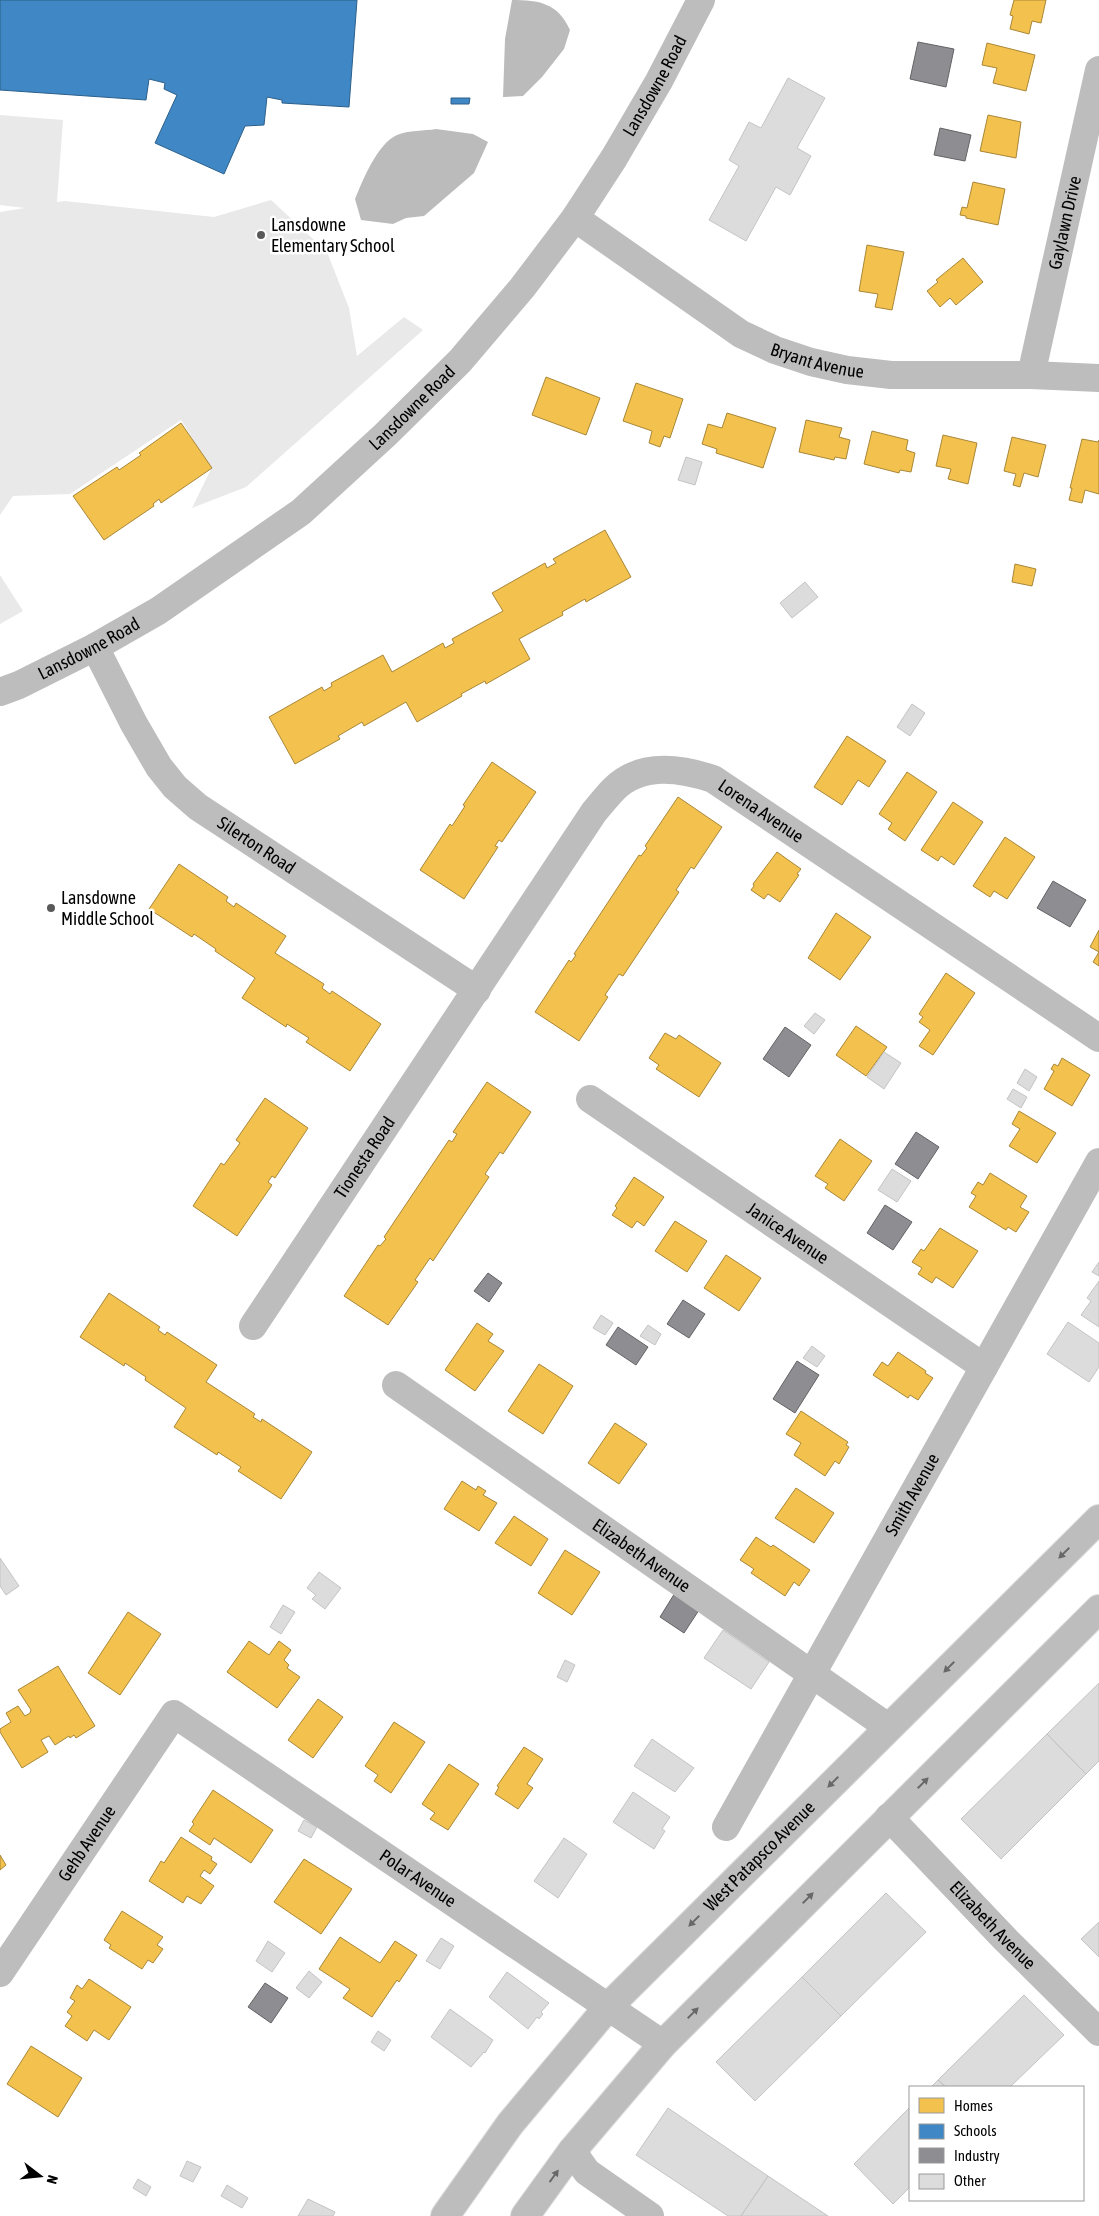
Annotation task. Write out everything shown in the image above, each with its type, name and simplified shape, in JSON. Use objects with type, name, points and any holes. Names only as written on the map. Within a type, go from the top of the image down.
[{"type":"street","name":"Lansdowne Road","points":[[0,692],[19,685],[158,611],[301,512],[460,361],[522,288],[575,218],[614,158],[659,81],[701,0]]},
{"type":"street","name":"Gaylawn Drive","points":[[1031,375],[1099,70]]},
{"type":"street","name":"Bryant Avenue","points":[[575,218],[741,334],[775,350],[811,362],[847,370],[891,375],[1031,375],[1099,378]]},
{"type":"street","name":"Silerton Road","points":[[95,646],[134,724],[159,767],[175,787],[198,807],[477,990]]},
{"type":"street","name":"Lorena Avenue","points":[[477,990],[594,812],[616,788],[635,775],[662,769],[688,771],[713,778],[1099,1038]]},
{"type":"street","name":"Tionesta Road","points":[[253,1326],[477,990]]},
{"type":"street","name":"Janice Avenue","points":[[590,1099],[984,1367]]},
{"type":"street","name":"Smith Avenue","points":[[726,1827],[1099,1162]]},
{"type":"street","name":"Elizabeth Avenue","points":[[396,1385],[888,1727]]},
{"type":"street","name":"West Patapsco Avenue","points":[[445,2216],[510,2124],[608,2007],[1099,1519]]},
{"type":"street","points":[[525,2216],[572,2152],[663,2044],[1099,1609]]},
{"type":"street","name":"Gehb Avenue","points":[[0,1973],[174,1714]]},
{"type":"street","name":"Polar Avenue","points":[[174,1714],[663,2044]]},
{"type":"street","name":"Elizabeth Avenue","points":[[889,1817],[1005,1939],[1099,2032]]},
{"type":"street","points":[[572,2152],[587,2172],[650,2216]]},
{"type":"shaded area","points":[[512,0],[539,2],[547,5],[560,14],[570,30],[564,49],[542,77],[523,96],[503,97],[505,39]]},
{"type":"shaded area","points":[[0,115],[63,120],[57,202],[65,201],[214,217],[271,200],[327,252],[349,308],[357,356],[404,317],[423,330],[246,487],[192,508],[211,469],[181,420],[70,494],[13,496],[0,515],[0,212],[25,208],[0,205]]},
{"type":"shaded area","points":[[436,129],[473,134],[488,142],[474,173],[424,216],[406,218],[393,224],[361,220],[355,199],[372,163],[383,146],[401,133]]},
{"type":"shaded area","points":[[0,575],[23,611],[0,624]]},
{"type":"building: Homes","points":[[1014,0],[1046,0],[1041,23],[1032,21],[1029,34],[1010,29],[1013,16],[1010,15]]},
{"type":"building: Homes","points":[[987,43],[1035,55],[1026,91],[993,83],[997,68],[982,65]]},
{"type":"building: Homes","points":[[988,115],[1021,122],[1016,158],[980,151]]},
{"type":"building: Homes","points":[[973,182],[1005,189],[998,225],[960,215],[962,207],[967,208]]},
{"type":"building: Homes","points":[[867,245],[904,252],[892,310],[875,307],[878,294],[859,291]]},
{"type":"building: Homes","points":[[963,258],[983,282],[956,305],[950,298],[940,307],[927,291],[938,282],[936,280]]},
{"type":"building: Homes","points":[[546,377],[600,398],[586,435],[532,415]]},
{"type":"building: Homes","points":[[636,383],[683,399],[670,438],[664,436],[660,447],[649,443],[652,431],[623,421]]},
{"type":"building: Homes","points":[[727,413],[776,428],[763,468],[716,453],[717,449],[702,444],[708,424],[722,428]]},
{"type":"building: Homes","points":[[806,420],[842,428],[839,437],[850,440],[846,459],[835,457],[834,460],[799,452]]},
{"type":"building: Homes","points":[[181,423],[212,468],[161,503],[159,499],[153,504],[154,506],[104,540],[73,496],[117,467],[119,470]]},
{"type":"building: Homes","points":[[872,431],[908,440],[906,450],[915,453],[911,472],[900,470],[899,473],[864,464]]},
{"type":"building: Homes","points":[[943,435],[977,443],[968,484],[948,479],[951,469],[936,466]]},
{"type":"building: Homes","points":[[1012,437],[1046,445],[1038,477],[1024,473],[1020,487],[1013,485],[1016,474],[1004,471]]},
{"type":"building: Homes","points":[[1082,439],[1098,442],[1099,440],[1099,494],[1085,490],[1082,503],[1069,500],[1072,488],[1070,488]]},
{"type":"building: Homes","points":[[605,530],[631,577],[586,602],[585,599],[562,612],[563,615],[519,639],[530,659],[486,684],[485,681],[461,694],[462,696],[417,722],[406,702],[364,726],[362,722],[338,736],[340,739],[295,764],[269,717],[322,687],[324,691],[332,686],[331,683],[383,655],[392,672],[443,643],[445,648],[454,643],[452,639],[503,611],[492,593],[545,563],[547,568],[556,563],[553,559]]},
{"type":"building: Homes","points":[[1015,564],[1036,569],[1032,586],[1012,582]]},
{"type":"building: Homes","points":[[847,736],[886,761],[869,787],[858,780],[842,805],[814,787]]},
{"type":"building: Homes","points":[[492,762],[536,792],[502,842],[499,840],[495,846],[498,847],[464,899],[420,870],[450,824],[452,826],[465,806],[463,805]]},
{"type":"building: Homes","points":[[907,772],[937,792],[905,841],[888,829],[892,823],[879,814]]},
{"type":"building: Homes","points":[[678,797],[722,827],[694,869],[691,867],[676,890],[679,892],[623,976],[619,974],[605,995],[608,997],[579,1041],[535,1012],[569,960],[571,962],[576,955],[574,954],[639,855],[641,856],[647,848],[645,846]]},
{"type":"building: Homes","points":[[953,802],[983,822],[954,865],[941,856],[938,861],[921,850]]},
{"type":"building: Homes","points":[[1005,837],[1035,857],[1007,899],[994,891],[990,897],[973,886]]},
{"type":"building: Homes","points":[[777,852],[801,869],[797,874],[799,875],[780,902],[768,894],[764,899],[751,890],[754,886],[753,884]]},
{"type":"building: Homes","points":[[179,864],[228,897],[226,901],[234,907],[236,903],[286,936],[275,953],[324,984],[322,988],[330,994],[332,991],[381,1024],[350,1071],[306,1042],[309,1038],[287,1024],[286,1027],[242,998],[255,978],[215,951],[216,949],[194,934],[192,937],[149,909]]},
{"type":"building: Homes","points":[[836,913],[871,937],[840,980],[808,958]]},
{"type":"building: Homes","points":[[1099,930],[1099,952],[1090,947]]},
{"type":"building: Homes","points":[[1099,952],[1099,966],[1093,962]]},
{"type":"building: Homes","points":[[946,973],[975,993],[933,1055],[919,1046],[930,1030],[919,1022],[923,1017],[919,1014]]},
{"type":"building: Homes","points":[[856,1026],[887,1047],[866,1076],[836,1055]]},
{"type":"building: Homes","points":[[665,1033],[676,1039],[679,1035],[721,1063],[699,1097],[656,1069],[659,1065],[649,1058]]},
{"type":"building: Homes","points":[[1062,1058],[1090,1075],[1072,1106],[1044,1089],[1054,1071],[1051,1069],[1054,1064],[1058,1066]]},
{"type":"building: Homes","points":[[487,1082],[531,1112],[503,1154],[500,1152],[485,1174],[489,1177],[433,1261],[430,1258],[415,1280],[418,1282],[388,1325],[344,1296],[378,1245],[380,1246],[386,1239],[384,1237],[449,1140],[452,1142],[457,1134],[453,1132]]},
{"type":"building: Homes","points":[[265,1098],[308,1128],[275,1178],[272,1176],[268,1182],[272,1185],[237,1236],[193,1206],[221,1163],[224,1165],[240,1143],[236,1140]]},
{"type":"building: Homes","points":[[1019,1111],[1056,1133],[1037,1163],[1009,1146],[1020,1129],[1012,1124]]},
{"type":"building: Homes","points":[[840,1139],[872,1161],[844,1201],[825,1188],[828,1184],[815,1176]]},
{"type":"building: Homes","points":[[990,1173],[1027,1196],[1020,1207],[1029,1212],[1016,1232],[1008,1227],[1006,1230],[969,1207],[976,1196],[971,1193],[978,1182],[983,1185]]},
{"type":"building: Homes","points":[[634,1177],[664,1197],[644,1226],[637,1221],[632,1228],[612,1215],[617,1208],[615,1206]]},
{"type":"building: Homes","points":[[675,1221],[707,1241],[687,1272],[655,1251]]},
{"type":"building: Homes","points":[[940,1228],[978,1251],[953,1288],[936,1277],[932,1283],[918,1274],[922,1268],[912,1262],[921,1249],[924,1251]]},
{"type":"building: Homes","points":[[726,1255],[761,1278],[739,1311],[704,1288]]},
{"type":"building: Homes","points":[[109,1293],[160,1327],[158,1330],[165,1335],[167,1332],[217,1365],[206,1382],[255,1414],[253,1417],[261,1422],[262,1419],[312,1452],[281,1499],[238,1471],[241,1467],[218,1452],[217,1455],[174,1427],[186,1408],[145,1380],[146,1377],[125,1363],[124,1366],[80,1337]]},
{"type":"building: Homes","points":[[477,1323],[493,1334],[488,1341],[504,1351],[475,1391],[445,1370]]},
{"type":"building: Homes","points":[[898,1352],[933,1378],[918,1400],[910,1395],[908,1398],[873,1375],[882,1362],[888,1366]]},
{"type":"building: Homes","points":[[539,1364],[573,1386],[543,1434],[508,1411]]},
{"type":"building: Homes","points":[[801,1411],[848,1442],[846,1445],[849,1447],[839,1464],[835,1461],[825,1476],[794,1455],[801,1443],[786,1434]]},
{"type":"building: Homes","points":[[615,1423],[647,1444],[619,1484],[588,1463]]},
{"type":"building: Homes","points":[[462,1481],[476,1490],[478,1486],[486,1491],[483,1495],[497,1503],[479,1531],[444,1509]]},
{"type":"building: Homes","points":[[796,1488],[834,1513],[814,1543],[775,1518]]},
{"type":"building: Homes","points":[[514,1516],[548,1539],[531,1566],[495,1543]]},
{"type":"building: Homes","points":[[756,1537],[771,1547],[773,1545],[810,1570],[799,1586],[794,1582],[785,1596],[751,1573],[754,1569],[740,1560]]},
{"type":"building: Homes","points":[[565,1550],[600,1572],[572,1615],[538,1593]]},
{"type":"building: Homes","points":[[128,1612],[161,1634],[120,1695],[88,1673]]},
{"type":"building: Homes","points":[[249,1641],[269,1655],[279,1641],[291,1650],[284,1660],[289,1665],[287,1668],[300,1677],[277,1708],[227,1672]]},
{"type":"building: Homes","points":[[58,1666],[95,1726],[76,1738],[74,1735],[70,1738],[69,1736],[55,1745],[49,1736],[41,1740],[48,1752],[22,1768],[0,1729],[11,1722],[6,1713],[18,1706],[25,1716],[30,1713],[31,1710],[18,1690]]},
{"type":"building: Homes","points":[[318,1699],[343,1717],[313,1758],[288,1740]]},
{"type":"building: Homes","points":[[394,1722],[425,1742],[391,1793],[374,1781],[378,1775],[365,1766]]},
{"type":"building: Homes","points":[[524,1747],[543,1759],[527,1784],[533,1788],[518,1809],[495,1794],[499,1787],[497,1786]]},
{"type":"building: Homes","points":[[449,1764],[479,1784],[448,1830],[430,1819],[435,1813],[422,1804]]},
{"type":"building: Homes","points":[[213,1790],[273,1830],[251,1863],[214,1838],[210,1845],[189,1831],[194,1824],[192,1822]]},
{"type":"building: Homes","points":[[181,1837],[212,1857],[211,1860],[217,1864],[210,1874],[204,1870],[200,1876],[214,1886],[201,1904],[187,1896],[183,1903],[149,1881],[161,1861],[164,1863]]},
{"type":"building: Homes","points":[[0,1855],[6,1865],[0,1870]]},
{"type":"building: Homes","points":[[304,1859],[352,1889],[321,1934],[274,1902]]},
{"type":"building: Homes","points":[[122,1911],[163,1937],[157,1945],[163,1949],[153,1963],[148,1960],[142,1969],[109,1948],[111,1945],[104,1940]]},
{"type":"building: Homes","points":[[340,1937],[380,1963],[395,1941],[417,1955],[399,1982],[397,1980],[372,2017],[343,1998],[350,1989],[319,1969]]},
{"type":"building: Homes","points":[[89,1979],[131,2007],[109,2040],[94,2030],[87,2041],[65,2026],[72,2016],[67,2012],[75,2001],[70,1998],[77,1985],[82,1989]]},
{"type":"building: Homes","points":[[31,2046],[82,2078],[58,2117],[7,2084]]},
{"type":"building: Schools","points":[[0,0],[357,0],[349,107],[282,103],[282,100],[267,97],[264,125],[245,126],[224,174],[155,143],[177,95],[164,89],[165,83],[149,79],[146,100],[0,90]]},
{"type":"building: Schools","points":[[451,98],[470,98],[469,104],[451,104]]},
{"type":"building: Industry","points":[[918,42],[954,49],[946,87],[910,79]]},
{"type":"building: Industry","points":[[940,128],[971,135],[965,161],[934,155]]},
{"type":"building: Industry","points":[[1053,881],[1086,900],[1070,927],[1037,908]]},
{"type":"building: Industry","points":[[785,1027],[811,1045],[789,1077],[763,1059]]},
{"type":"building: Industry","points":[[916,1132],[939,1147],[918,1179],[895,1164]]},
{"type":"building: Industry","points":[[885,1205],[912,1222],[893,1250],[867,1233]]},
{"type":"building: Industry","points":[[488,1273],[502,1283],[489,1302],[474,1291]]},
{"type":"building: Industry","points":[[683,1300],[705,1314],[689,1338],[667,1324]]},
{"type":"building: Industry","points":[[618,1327],[648,1347],[636,1365],[606,1345]]},
{"type":"building: Industry","points":[[797,1361],[819,1375],[795,1413],[773,1399]]},
{"type":"building: Industry","points":[[678,1588],[703,1604],[684,1633],[660,1617]]},
{"type":"building: Industry","points":[[265,1983],[288,1998],[271,2023],[248,2007]]},
{"type":"building: Other","points":[[788,78],[825,98],[797,148],[811,156],[790,195],[776,187],[746,241],[709,220],[739,166],[729,160],[749,122],[761,128]]},
{"type":"building: Other","points":[[686,457],[702,462],[695,485],[678,480]]},
{"type":"building: Other","points":[[805,582],[818,597],[792,618],[780,603]]},
{"type":"building: Other","points":[[912,704],[925,713],[910,736],[897,727]]},
{"type":"building: Other","points":[[815,1013],[825,1020],[814,1034],[804,1026]]},
{"type":"building: Other","points":[[884,1052],[901,1063],[884,1089],[867,1077]]},
{"type":"building: Other","points":[[1025,1069],[1037,1077],[1029,1091],[1017,1083]]},
{"type":"building: Other","points":[[1013,1089],[1027,1097],[1021,1108],[1007,1099]]},
{"type":"building: Other","points":[[892,1169],[911,1181],[897,1202],[878,1190]]},
{"type":"building: Other","points":[[1099,1262],[1099,1276],[1092,1272]]},
{"type":"building: Other","points":[[1099,1281],[1099,1327],[1081,1315],[1091,1301],[1087,1298]]},
{"type":"building: Other","points":[[601,1315],[613,1323],[605,1335],[593,1328]]},
{"type":"building: Other","points":[[1068,1322],[1099,1343],[1099,1367],[1089,1382],[1047,1354]]},
{"type":"building: Other","points":[[648,1325],[661,1334],[655,1345],[640,1336]]},
{"type":"building: Other","points":[[812,1346],[825,1356],[817,1367],[803,1358]]},
{"type":"building: Other","points":[[0,1558],[19,1586],[6,1595],[0,1586]]},
{"type":"building: Other","points":[[319,1572],[341,1588],[325,1609],[312,1599],[316,1595],[307,1588]]},
{"type":"building: Other","points":[[283,1605],[295,1612],[281,1634],[270,1627]]},
{"type":"building: Other","points":[[723,1630],[769,1662],[751,1689],[704,1658]]},
{"type":"building: Other","points":[[565,1660],[575,1665],[567,1682],[557,1677]]},
{"type":"building: Other","points":[[1099,1683],[1099,1761],[1086,1774],[1047,1734]]},
{"type":"building: Other","points":[[1047,1734],[1086,1774],[1001,1859],[961,1819]]},
{"type":"building: Other","points":[[652,1739],[694,1768],[675,1792],[634,1766]]},
{"type":"building: Other","points":[[633,1792],[670,1817],[662,1829],[665,1831],[654,1849],[613,1822]]},
{"type":"building: Other","points":[[304,1820],[317,1827],[311,1838],[298,1831]]},
{"type":"building: Other","points":[[564,1838],[587,1854],[558,1898],[534,1881]]},
{"type":"building: Other","points":[[886,1893],[926,1932],[841,2016],[802,1977]]},
{"type":"building: Other","points":[[1099,1922],[1099,1957],[1081,1939]]},
{"type":"building: Other","points":[[441,1938],[454,1946],[440,1969],[426,1961]]},
{"type":"building: Other","points":[[268,1941],[285,1953],[272,1972],[256,1961]]},
{"type":"building: Other","points":[[309,1971],[322,1982],[309,1998],[296,1988]]},
{"type":"building: Other","points":[[507,1972],[549,2003],[541,2012],[543,2014],[539,2019],[537,2017],[528,2029],[489,1997]]},
{"type":"building: Other","points":[[802,1977],[841,2016],[755,2101],[716,2062]]},
{"type":"building: Other","points":[[1024,1995],[1064,2035],[1011,2086],[945,2086],[938,2080]]},
{"type":"building: Other","points":[[450,2009],[493,2040],[485,2053],[471,2067],[431,2037]]},
{"type":"building: Other","points":[[378,2031],[391,2040],[384,2051],[371,2042]]},
{"type":"building: Other","points":[[938,2080],[945,2086],[932,2086]]},
{"type":"building: Other","points":[[668,2108],[768,2176],[741,2216],[728,2216],[636,2155]]},
{"type":"building: Other","points":[[909,2108],[909,2188],[893,2204],[854,2164]]},
{"type":"building: Other","points":[[187,2161],[201,2167],[193,2182],[180,2176]]},
{"type":"building: Other","points":[[768,2176],[828,2216],[741,2216]]},
{"type":"building: Other","points":[[138,2179],[151,2187],[146,2196],[133,2188]]},
{"type":"building: Other","points":[[227,2185],[248,2198],[242,2208],[221,2196]]},
{"type":"building: Other","points":[[308,2199],[335,2212],[333,2216],[298,2216]]},
{"type":"place","name":"Lansdowne Elementary School","points":[[261,235]]},
{"type":"place","name":"Lansdowne Middle School","points":[[51,908]]}]
